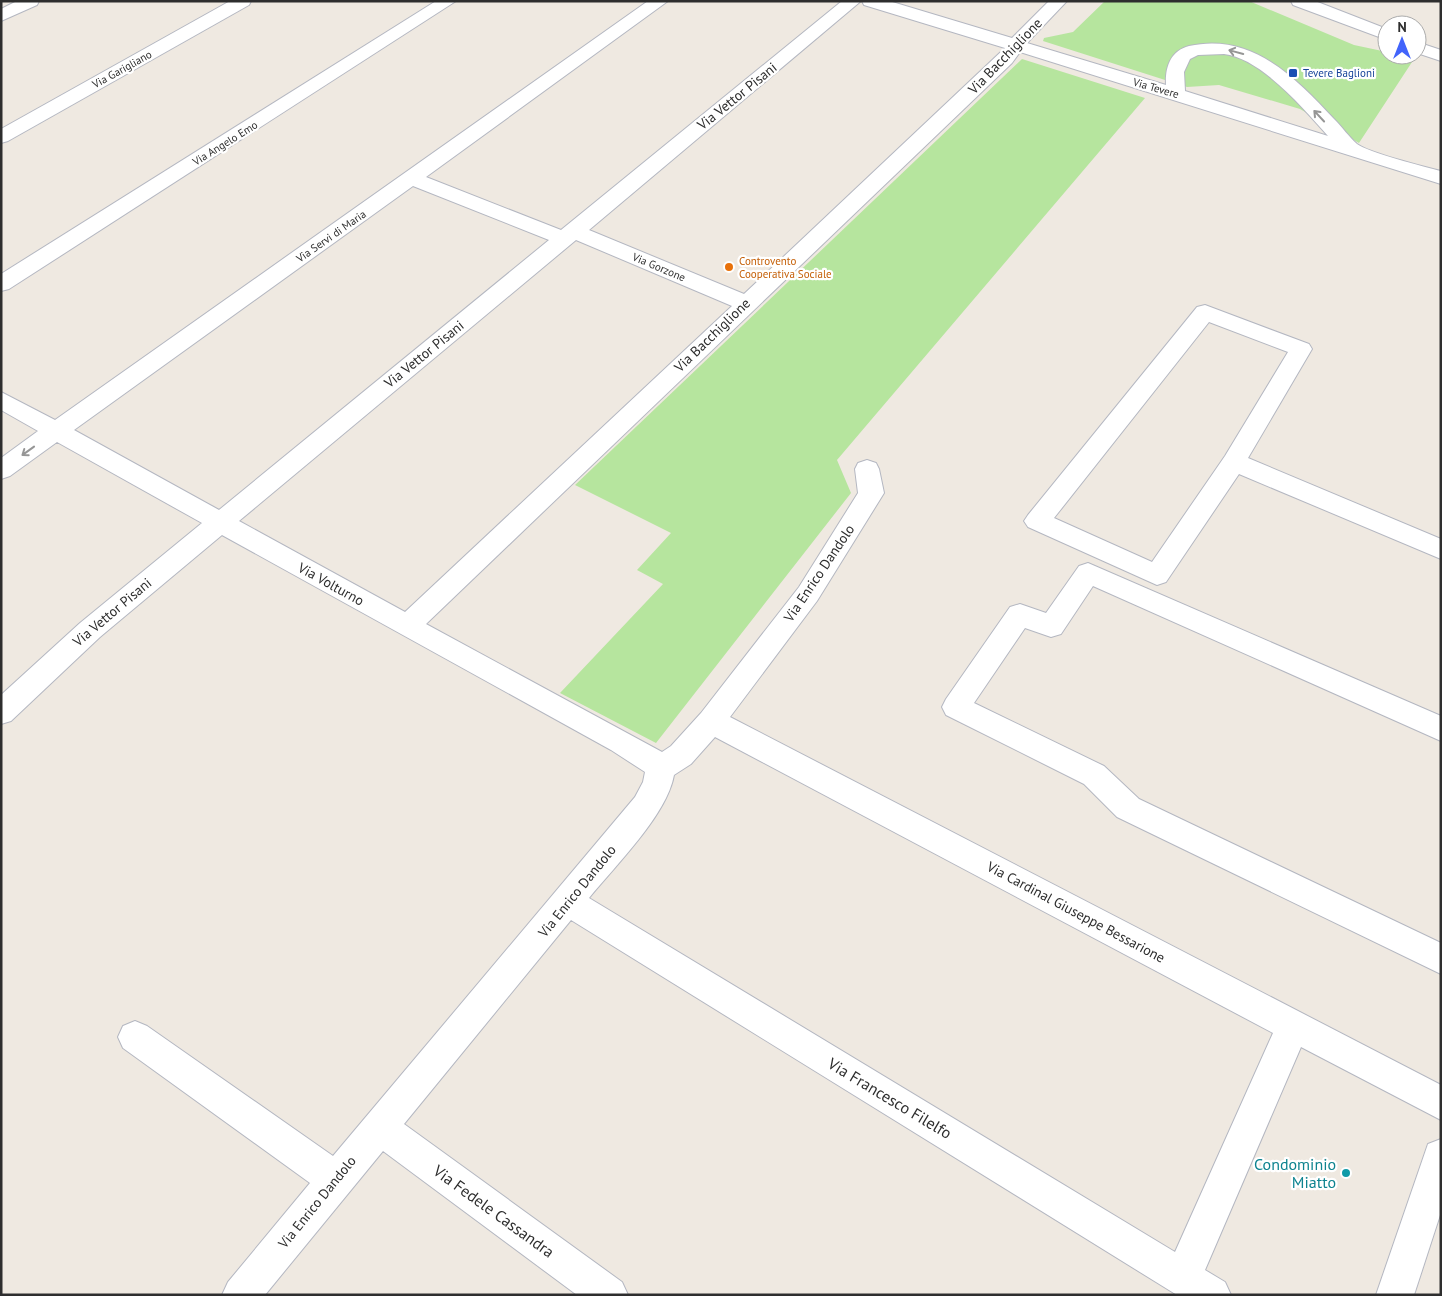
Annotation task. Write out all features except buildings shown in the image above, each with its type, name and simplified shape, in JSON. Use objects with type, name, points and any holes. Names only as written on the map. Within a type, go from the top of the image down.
[{"type":"street","name":"Via Garigliano","points":[[1,137],[244,1]]},
{"type":"street","name":"Via Angelo Emo","points":[[1,284],[448,1]]},
{"type":"street","name":"Via Servi di Maria","points":[[1,470],[660,1]]},
{"type":"street","name":"Via Vettor Pisani","points":[[1,713],[90,630],[852,1]]},
{"type":"street","name":"Via Tevere","points":[[870,1],[1176,94],[1441,178]]},
{"type":"street","name":"Via Bacchiglione","points":[[407,626],[746,303],[1006,59],[1015,45],[1059,1]]},
{"type":"street","points":[[1299,1],[1377,31]]},
{"type":"street","points":[[1,16],[23,2]]},
{"type":"street","points":[[1176,94],[1174,67],[1182,56],[1193,50],[1234,50],[1249,56],[1272,70],[1353,151]]},
{"type":"street","points":[[1427,51],[1441,56]]},
{"type":"street","name":"Via Gorzone","points":[[412,179],[569,235],[746,303]]},
{"type":"street","points":[[1205,312],[1301,349],[1234,462],[1157,575],[1037,521],[1205,312]]},
{"type":"street","name":"Via Volturno","points":[[1,400],[220,523],[648,757],[660,768]]},
{"type":"street","points":[[1234,462],[1441,550]]},
{"type":"street","name":"Via Enrico Dandolo","points":[[241,1295],[646,806],[658,783],[660,768],[681,755],[711,721],[808,594],[871,493],[867,468]]},
{"type":"street","points":[[1441,729],[1088,573],[1051,627],[1020,614],[956,707],[1094,776],[1128,808],[1441,959]]},
{"type":"street","name":"Via Cardinal Giuseppe Bessarione","points":[[711,721],[1441,1103]]},
{"type":"street","name":"Via Francesco Filelfo","points":[[568,902],[1212,1295]]},
{"type":"street","points":[[1183,1277],[1293,1026]]},
{"type":"street","points":[[135,1037],[336,1180]]},
{"type":"street","name":"Via Fedele Cassandra","points":[[379,1127],[609,1295]]},
{"type":"street","points":[[1395,1295],[1441,1157]]},
{"type":"green space","points":[[1105,1],[1249,1],[1354,45],[1377,50],[1377,65],[1410,65],[1359,143],[1300,109],[1219,85],[1187,87],[1043,41],[1044,38],[1073,32]]},
{"type":"green space","points":[[1022,59],[1145,98],[837,460],[851,493],[656,743],[560,693],[663,584],[637,570],[671,533],[575,485]]},
{"type":"place","name":"Tevere Baglioni","points":[[1293,73]]},
{"type":"place","name":"Controvento Cooperativa Sociale","points":[[729,267]]},
{"type":"place","name":"Condominio Miatto","points":[[1346,1173]]}]
